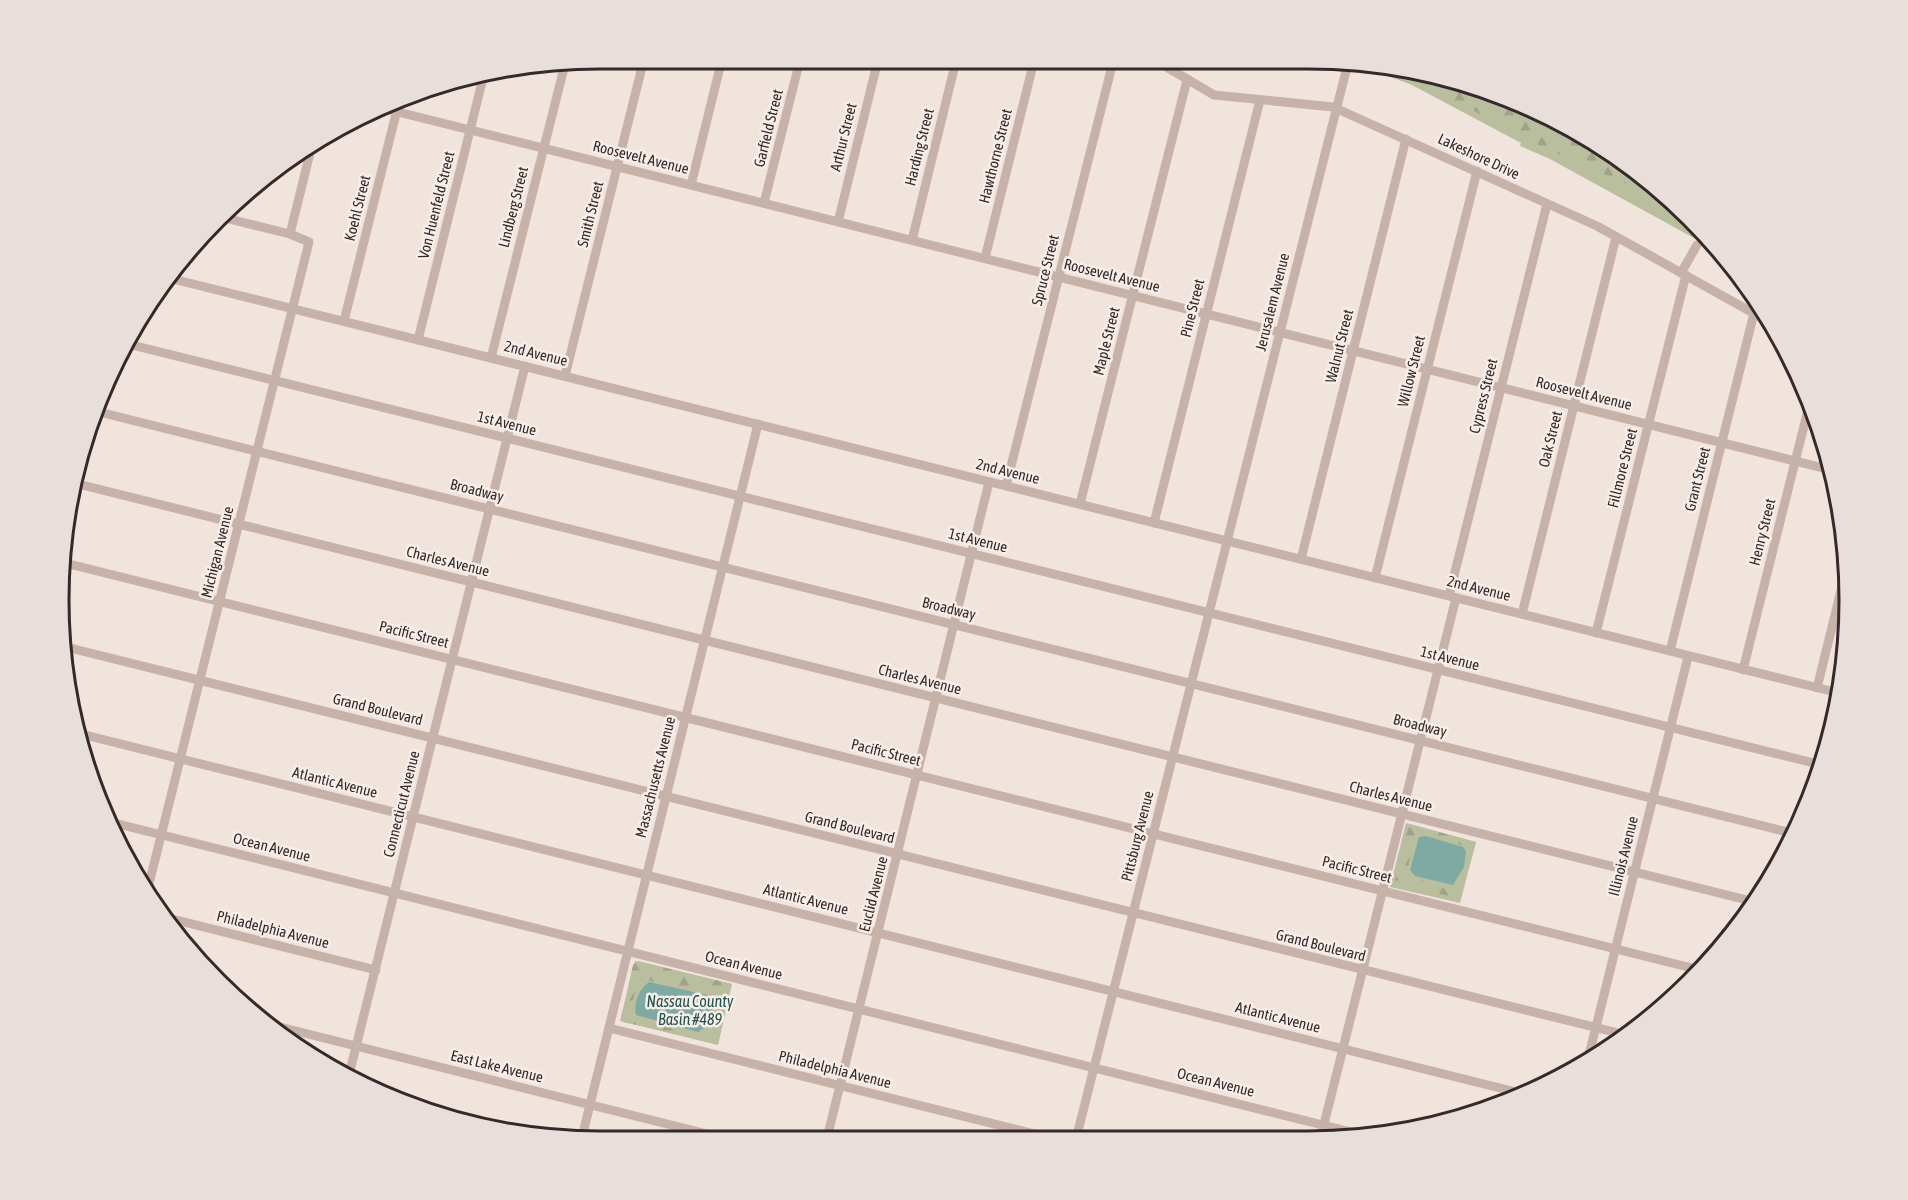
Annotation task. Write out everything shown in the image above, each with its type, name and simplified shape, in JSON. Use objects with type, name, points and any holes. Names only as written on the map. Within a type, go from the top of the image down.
[{"type":"street","name":"Smith Street","points":[[565,376],[641,69]]},
{"type":"street","points":[[691,185],[720,69]]},
{"type":"street","name":"Garfield Street","points":[[764,203],[798,69]]},
{"type":"street","name":"Arthur Street","points":[[838,222],[876,69]]},
{"type":"street","name":"Harding Street","points":[[912,240],[954,69]]},
{"type":"street","name":"Hawthorne Street","points":[[985,258],[1032,69]]},
{"type":"street","name":"Spruce Street","points":[[1006,486],[1111,69]]},
{"type":"street","name":"Lakeshore Drive","points":[[1169,69],[1214,95],[1337,108],[1617,237],[1754,313]]},
{"type":"street","name":"Lindberg Street","points":[[491,358],[563,70]]},
{"type":"street","name":"Jerusalem Avenue","points":[[1227,541],[1346,71]]},
{"type":"street","name":"Maple Street","points":[[1080,504],[1187,80]]},
{"type":"street","name":"Von Huenfeld Street","points":[[418,339],[482,82]]},
{"type":"street","name":"Pine Street","points":[[1154,523],[1260,100]]},
{"type":"street","name":"Roosevelt Avenue","points":[[400,108],[470,130],[1822,468]]},
{"type":"street","name":"Koehl Street","points":[[344,321],[398,109]]},
{"type":"street","name":"Walnut Street","points":[[1301,560],[1406,139]]},
{"type":"street","points":[[231,219],[290,234],[309,155]]},
{"type":"street","name":"Willow Street","points":[[1375,578],[1477,171]]},
{"type":"street","name":"Cypress Street","points":[[1323,1131],[1421,741],[1501,387],[1547,204]]},
{"type":"street","name":"Michigan Avenue","points":[[150,882],[309,242],[290,234]]},
{"type":"street","name":"Oak Street","points":[[1522,614],[1617,237]]},
{"type":"street","name":"Fillmore Street","points":[[1596,633],[1684,274],[1697,245]]},
{"type":"street","name":"2nd Avenue","points":[[177,280],[1831,691]]},
{"type":"street","name":"Grant Street","points":[[1670,651],[1754,313]]},
{"type":"street","name":"1st Avenue","points":[[134,345],[1813,763]]},
{"type":"street","name":"Connecticut Avenue","points":[[351,1069],[525,366]]},
{"type":"street","name":"Broadway","points":[[103,413],[1786,831]]},
{"type":"street","name":"Henry Street","points":[[1743,669],[1806,417]]},
{"type":"street","name":"Massachusetts Avenue","points":[[584,1131],[758,424]]},
{"type":"street","name":"Euclid Avenue","points":[[829,1131],[989,482]]},
{"type":"street","name":"Charles Avenue","points":[[82,485],[1746,900]]},
{"type":"street","name":"Pittsburg Avenue","points":[[1078,1131],[1227,541]]},
{"type":"street","name":"Pacific Street","points":[[70,564],[1690,968]]},
{"type":"street","points":[[1817,688],[1839,599]]},
{"type":"street","name":"Grand Boulevard","points":[[72,648],[1616,1033]]},
{"type":"street","name":"Illinois Avenue","points":[[1590,1050],[1688,657]]},
{"type":"street","name":"Atlantic Avenue","points":[[87,735],[1511,1091]]},
{"type":"street","name":"Ocean Avenue","points":[[119,824],[1343,1130]]},
{"type":"street","name":"Philadelphia Avenue","points":[[177,920],[376,970]]},
{"type":"street","name":"Philadelphia Avenue","points":[[609,1028],[1023,1131]]},
{"type":"street","name":"East Lake Avenue","points":[[288,1029],[696,1131]]},
{"type":"green space","points":[[1385,75],[1412,79],[1479,97],[1511,109],[1574,140],[1631,179],[1658,201],[1697,240],[1550,159],[1520,146],[1521,143],[1410,84]]},
{"type":"green space","points":[[1410,79],[1479,97],[1543,124],[1603,158],[1655,198],[1547,149]]},
{"type":"green space","points":[[1406,823],[1476,842],[1460,903],[1390,887]]},
{"type":"green space","points":[[1409,824],[1476,842],[1471,860],[1470,848],[1423,833],[1416,834],[1411,842],[1408,874],[1454,892],[1455,898],[1395,881]]},
{"type":"green space","name":"Nassau County Basin #489","points":[[635,961],[732,984],[718,1045],[620,1021]]},
{"type":"green space","points":[[638,961],[732,984],[726,994],[720,996],[647,980],[637,984],[630,1012],[635,1017],[697,1032],[710,1041],[623,1022],[621,1019],[633,965]]},
{"type":"water","points":[[1426,836],[1463,847],[1466,851],[1464,867],[1453,885],[1415,876],[1410,870],[1419,837]]},
{"type":"water","name":"Nassau County Basin #489","points":[[649,982],[707,995],[714,1007],[707,1026],[698,1032],[636,1015],[635,1006],[638,997],[642,988]]}]
